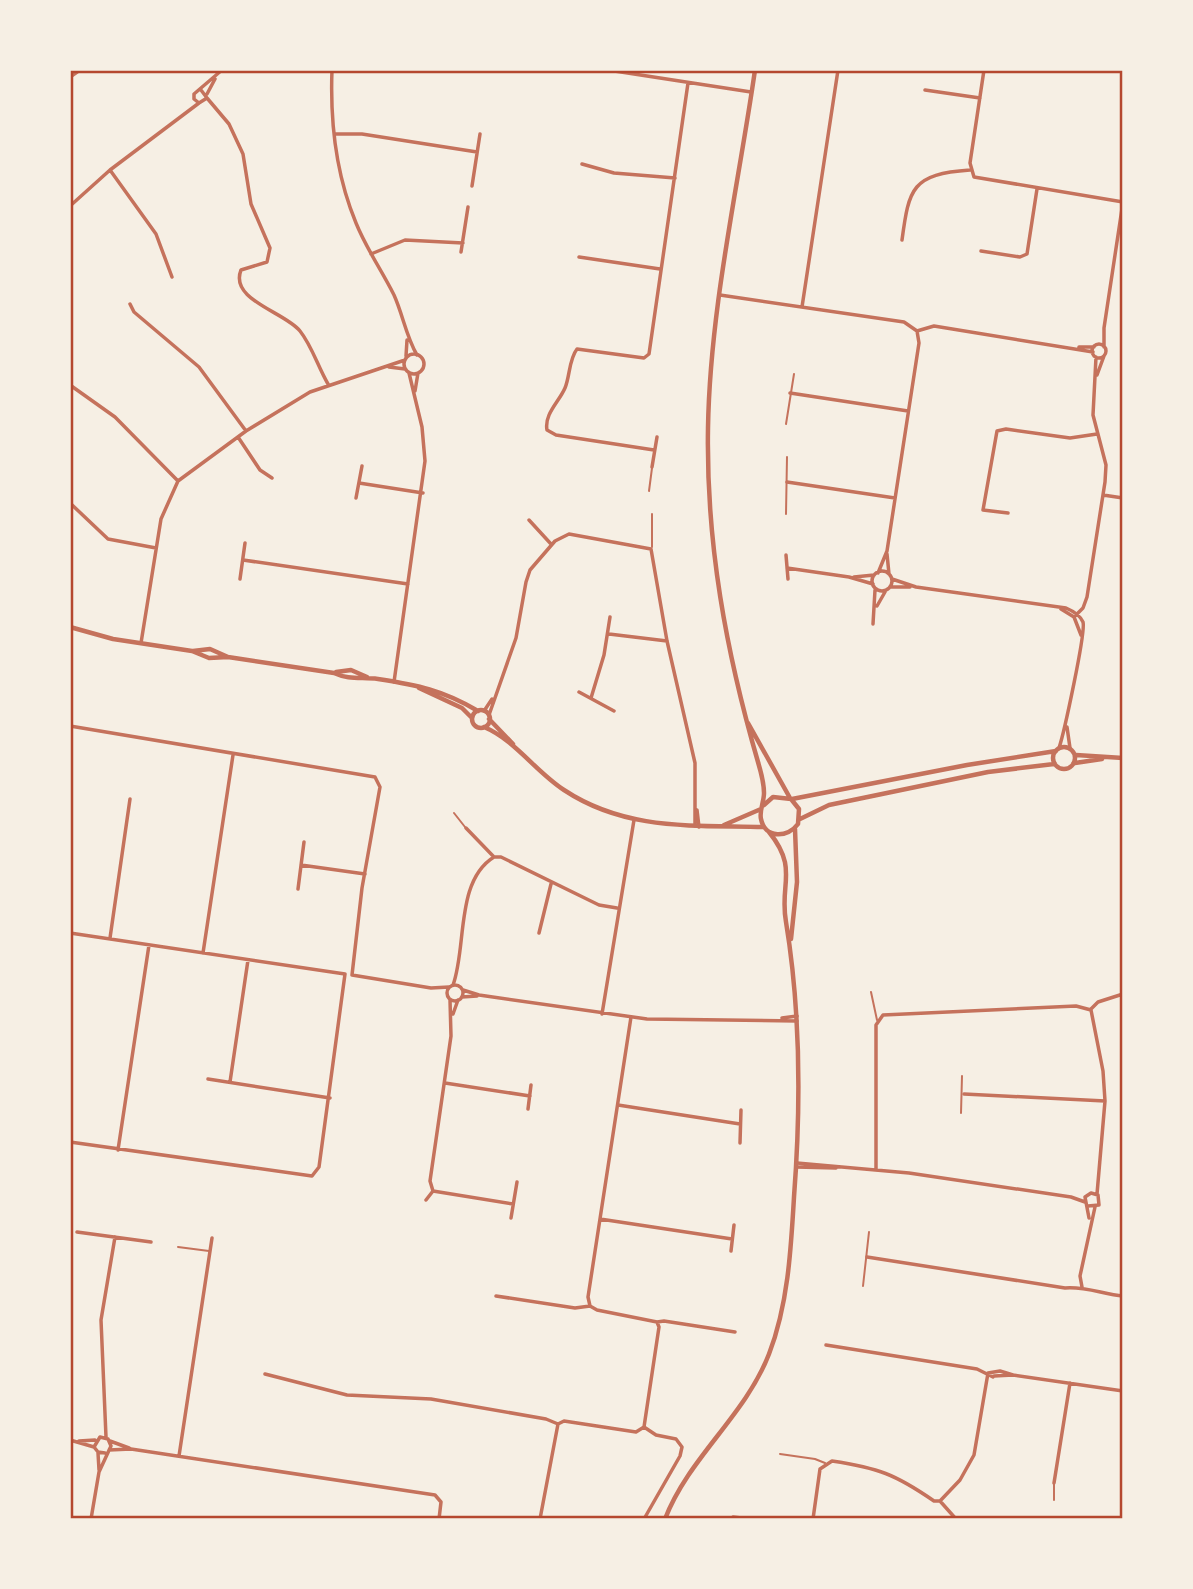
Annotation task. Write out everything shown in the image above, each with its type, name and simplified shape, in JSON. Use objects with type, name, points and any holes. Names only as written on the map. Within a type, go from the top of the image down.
[{"type":"street","points":[[70,77],[80,70]]},
{"type":"street","points":[[184,114],[194,99],[194,94],[222,70]]},
{"type":"street","points":[[332,70],[333,134],[345,196],[371,254],[394,296],[407,338],[423,365],[418,373],[415,393]]},
{"type":"street","points":[[608,70],[752,92]]},
{"type":"street","points":[[665,1519],[693,1468],[746,1401],[774,1340],[789,1255],[797,1165],[797,1018],[785,912],[787,867],[779,845],[765,828],[765,790],[744,716],[719,603],[709,503],[708,414],[720,295],[755,70]]},
{"type":"street","points":[[802,307],[838,70]]},
{"type":"street","points":[[984,70],[970,170],[979,180],[1123,202],[1104,328],[1104,356],[1096,377]]},
{"type":"street","points":[[70,206],[110,170],[201,103],[218,74]]},
{"type":"street","points":[[654,450],[556,435],[547,430],[546,422],[567,384],[573,354],[577,349],[644,358],[649,354],[688,83]]},
{"type":"street","points":[[201,90],[229,124],[243,154],[251,204],[270,248],[267,262],[247,266],[239,272],[242,286],[252,300],[283,316],[299,330],[326,385]]},
{"type":"street","points":[[925,90],[980,98]]},
{"type":"street","points":[[194,99],[219,112]]},
{"type":"street","points":[[333,134],[362,134],[477,152]]},
{"type":"street","points":[[472,187],[480,134]]},
{"type":"street","points":[[582,164],[614,173],[675,178]]},
{"type":"street","points":[[110,170],[156,234],[172,277]]},
{"type":"street","points":[[902,240],[908,196],[918,185],[928,178],[970,170]]},
{"type":"street","points":[[981,251],[1020,257],[1027,254],[1037,189]]},
{"type":"street","points":[[461,252],[468,207]]},
{"type":"street","points":[[371,254],[405,240],[463,243]]},
{"type":"street","points":[[579,257],[661,269]]},
{"type":"street","points":[[720,295],[904,322],[918,331]]},
{"type":"street","points":[[130,304],[134,312],[199,367],[246,431]]},
{"type":"street","points":[[918,331],[934,326],[1074,347],[1104,347]]},
{"type":"street","points":[[1075,616],[1087,597],[1103,495],[1106,465],[1093,415],[1095,348],[1104,328]]},
{"type":"street","points":[[873,624],[876,608],[874,586],[876,574],[887,551],[918,331]]},
{"type":"street","points":[[394,682],[423,492],[424,444],[415,393],[407,371],[407,338]]},
{"type":"street","points":[[141,643],[162,513],[178,481],[246,431],[326,385],[417,355]]},
{"type":"street","points":[[1096,357],[1104,356]]},
{"type":"street","points":[[387,367],[418,373]]},
{"type":"street","points":[[70,385],[115,417],[178,481]]},
{"type":"street","points":[[790,393],[908,411]]},
{"type":"street","points":[[1008,513],[983,510],[997,431],[1006,429],[1070,438],[1097,434]]},
{"type":"street","points":[[238,437],[260,470],[272,478]]},
{"type":"street","points":[[652,467],[657,437]]},
{"type":"street","points":[[356,498],[362,466]]},
{"type":"street","points":[[787,482],[895,498]]},
{"type":"street","points":[[359,483],[423,492]]},
{"type":"street","points":[[1103,495],[1123,498]]},
{"type":"street","points":[[70,503],[108,539],[156,548]]},
{"type":"street","points":[[529,520],[551,545]]},
{"type":"street","points":[[484,727],[516,638],[530,570],[551,545],[569,534],[651,548],[667,641],[692,742],[697,828]]},
{"type":"street","points":[[240,579],[245,543]]},
{"type":"street","points":[[876,608],[888,589],[891,577],[887,551]]},
{"type":"street","points":[[786,555],[788,579]]},
{"type":"street","points":[[243,560],[408,584]]},
{"type":"street","points":[[787,568],[849,577],[888,589],[916,587],[1059,608],[1075,616],[1081,636],[1067,721],[1054,764]]},
{"type":"street","points":[[849,577],[876,574],[916,587]]},
{"type":"street","points":[[591,698],[610,617]]},
{"type":"street","points":[[70,620],[73,627],[113,639],[192,651],[209,658],[228,657],[334,673],[350,679],[368,678],[440,690],[489,717],[520,753]]},
{"type":"street","points":[[608,634],[667,641]]},
{"type":"street","points":[[192,651],[210,649],[228,657]]},
{"type":"street","points":[[334,673],[351,670],[368,678]]},
{"type":"street","points":[[413,685],[455,704],[472,718],[477,727],[484,727],[565,791],[589,805],[634,820],[697,828],[765,828],[784,835],[795,828]]},
{"type":"street","points":[[579,692],[614,711]]},
{"type":"street","points":[[472,718],[494,698]]},
{"type":"street","points":[[744,716],[791,799],[799,808],[799,820],[795,828],[797,882],[790,941]]},
{"type":"street","points":[[1067,721],[1070,748],[1076,755],[1123,758]]},
{"type":"street","points":[[70,726],[374,777],[380,787],[318,1167],[312,1176],[70,1142]]},
{"type":"street","points":[[720,826],[763,807],[773,797],[791,799],[1070,748]]},
{"type":"street","points":[[203,953],[233,755]]},
{"type":"street","points":[[1075,764],[1076,755]]},
{"type":"street","points":[[799,820],[821,808],[998,770],[1054,764],[1063,770],[1075,764],[1110,757]]},
{"type":"street","points":[[926,773],[928,785]]},
{"type":"street","points":[[862,787],[864,798]]},
{"type":"street","points":[[110,938],[130,799]]},
{"type":"street","points":[[602,1014],[617,908],[634,820]]},
{"type":"street","points":[[466,828],[494,857],[501,857],[551,884],[599,905],[617,908]]},
{"type":"street","points":[[298,889],[304,842]]},
{"type":"street","points":[[447,994],[458,971],[471,891],[481,871],[494,857]]},
{"type":"street","points":[[301,865],[365,874]]},
{"type":"street","points":[[539,933],[551,884]]},
{"type":"street","points":[[70,933],[431,988],[447,994],[452,1016],[430,1181],[433,1191]]},
{"type":"street","points":[[118,1150],[149,944]]},
{"type":"street","points":[[230,1082],[248,960]]},
{"type":"street","points":[[452,1016],[460,999],[458,971]]},
{"type":"street","points":[[431,988],[451,986],[479,995],[631,1017],[699,1021],[797,1018]]},
{"type":"street","points":[[1091,1010],[1098,1002],[1123,994]]},
{"type":"street","points":[[450,999],[479,995]]},
{"type":"street","points":[[876,1169],[877,1020],[883,1015],[1076,1006],[1091,1010]]},
{"type":"street","points":[[1082,1287],[1080,1276],[1090,1220],[1100,1202],[1096,1181],[1105,1101],[1103,1071],[1091,1010]]},
{"type":"street","points":[[590,1306],[600,1219],[631,1017]]},
{"type":"street","points":[[208,1079],[330,1098]]},
{"type":"street","points":[[445,1083],[530,1096]]},
{"type":"street","points":[[528,1109],[531,1085]]},
{"type":"street","points":[[964,1094],[1105,1101]]},
{"type":"street","points":[[618,1105],[740,1124]]},
{"type":"street","points":[[740,1143],[741,1110]]},
{"type":"street","points":[[797,1165],[876,1169],[1072,1197],[1095,1208]]},
{"type":"street","points":[[1090,1220],[1086,1204],[1088,1194],[1096,1181]]},
{"type":"street","points":[[511,1218],[517,1182]]},
{"type":"street","points":[[426,1200],[433,1191]]},
{"type":"street","points":[[433,1191],[513,1204]]},
{"type":"street","points":[[1072,1197],[1097,1194]]},
{"type":"street","points":[[600,1219],[732,1238]]},
{"type":"street","points":[[731,1251],[734,1224]]},
{"type":"street","points":[[76,1232],[151,1242]]},
{"type":"street","points":[[91,1518],[99,1472],[107,1452],[101,1320],[115,1237]]},
{"type":"street","points":[[178,1456],[212,1238]]},
{"type":"street","points":[[867,1257],[1065,1288],[1082,1287],[1090,1292],[1123,1296]]},
{"type":"street","points":[[496,1296],[575,1308],[590,1306],[657,1322],[736,1332]]},
{"type":"street","points":[[265,1374],[334,1392],[431,1399],[546,1419],[558,1424],[564,1421],[636,1432],[644,1427],[659,1327],[657,1322]]},
{"type":"street","points":[[827,1345],[977,1369],[993,1377],[1013,1375]]},
{"type":"street","points":[[988,1373],[995,1370],[1123,1391]]},
{"type":"street","points":[[813,1519],[820,1469],[824,1463],[832,1461],[875,1468],[898,1477],[934,1501],[940,1501],[960,1480],[970,1463],[978,1438],[988,1373]]},
{"type":"street","points":[[986,1390],[993,1377]]},
{"type":"street","points":[[1054,1483],[1070,1383]]},
{"type":"street","points":[[71,1440],[95,1440],[100,1437],[106,1418]]},
{"type":"street","points":[[540,1519],[558,1424]]},
{"type":"street","points":[[644,1427],[656,1435],[676,1438],[682,1447],[680,1456],[644,1519]]},
{"type":"street","points":[[100,1437],[131,1449],[435,1495],[441,1502],[439,1519]]},
{"type":"street","points":[[71,1440],[94,1447],[98,1452],[99,1472]]},
{"type":"street","points":[[94,1447],[95,1440]]},
{"type":"street","points":[[98,1452],[131,1449]]},
{"type":"street","points":[[940,1501],[956,1519]]},
{"type":"street","points":[[733,1517],[750,1519]]},
{"type":"lane","points":[[786,424],[794,374]]},
{"type":"lane","points":[[786,514],[787,457]]},
{"type":"lane","points":[[649,491],[652,467]]},
{"type":"lane","points":[[651,548],[652,513]]},
{"type":"lane","points":[[454,813],[466,828]]},
{"type":"lane","points":[[871,992],[877,1020]]},
{"type":"lane","points":[[961,1113],[964,1094],[962,1076]]},
{"type":"lane","points":[[863,1286],[869,1232]]},
{"type":"lane","points":[[178,1247],[210,1251]]},
{"type":"lane","points":[[780,1454],[815,1459],[824,1463]]},
{"type":"lane","points":[[1054,1483],[1054,1500]]}]
